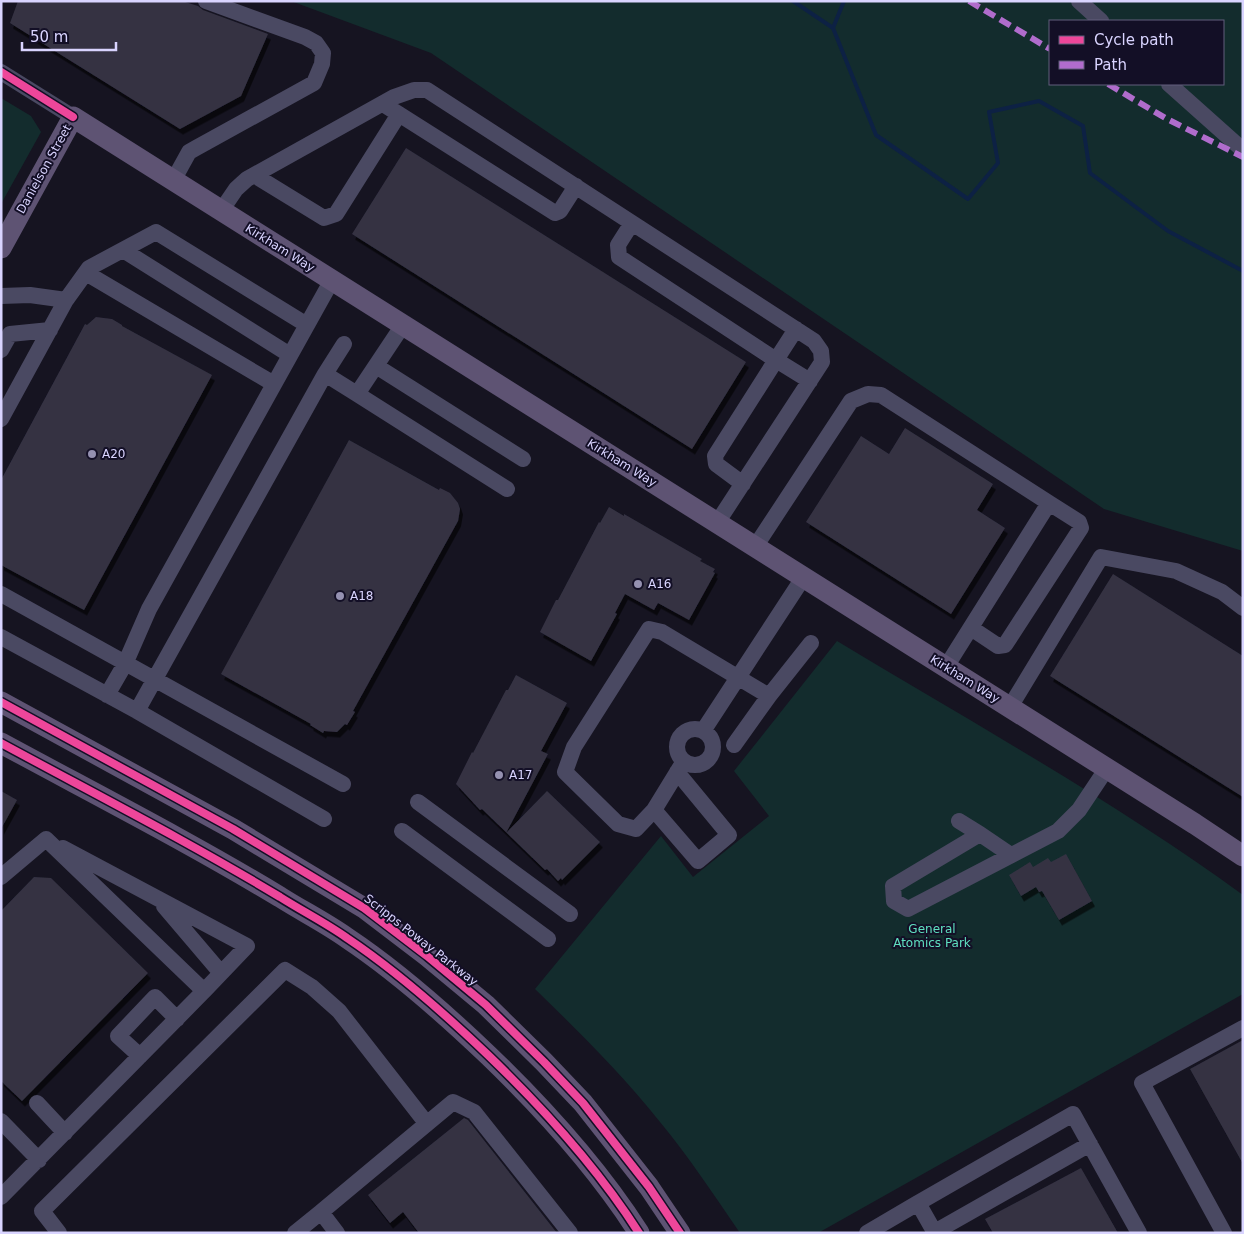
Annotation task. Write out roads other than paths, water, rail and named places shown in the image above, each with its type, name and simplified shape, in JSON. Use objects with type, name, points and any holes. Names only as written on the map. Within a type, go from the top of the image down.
[{"type":"main road","name":"Kirkham Way","points":[[73,117],[1107,768],[1243,856]]},
{"type":"main road","name":"Danielson Street","points":[[1,248],[73,117]]},
{"type":"main road","name":"Scripps Poway Parkway","points":[[1,702],[233,829],[364,908],[428,956],[486,1005],[583,1103],[649,1187],[680,1233]]},
{"type":"main road","points":[[1,743],[214,857],[347,937],[404,980],[460,1028],[549,1117],[622,1207],[639,1233]]},
{"type":"street","points":[[173,181],[190,152],[314,83],[322,64],[323,53],[316,43],[311,40],[206,1]]},
{"type":"street","points":[[1079,1],[1100,20]]},
{"type":"street","name":"Kirkham Way","points":[[1,72],[73,117]]},
{"type":"street","points":[[1170,85],[1243,150]]},
{"type":"street","points":[[221,211],[236,189],[254,174],[382,104],[414,90],[428,90],[796,329],[814,341],[821,351],[822,362],[717,523]]},
{"type":"street","points":[[382,104],[555,213],[560,211],[576,186]]},
{"type":"street","points":[[254,174],[324,218],[336,214],[399,114]]},
{"type":"street","points":[[632,223],[618,245],[619,257],[810,381]]},
{"type":"street","points":[[1,419],[66,300],[89,268],[156,232],[307,325]]},
{"type":"street","points":[[123,250],[290,355]]},
{"type":"street","points":[[86,273],[274,384]]},
{"type":"street","points":[[107,695],[125,664],[149,608],[332,280]]},
{"type":"street","points":[[1,296],[30,295],[66,300]]},
{"type":"street","points":[[357,394],[403,326]]},
{"type":"street","points":[[743,484],[716,464],[715,456],[796,329]]},
{"type":"street","points":[[1,350],[10,334],[50,330]]},
{"type":"street","points":[[137,712],[325,374],[344,344]]},
{"type":"street","points":[[376,366],[523,459]]},
{"type":"street","points":[[325,374],[507,489]]},
{"type":"street","points":[[755,547],[851,401],[868,394],[881,395],[1079,522],[1082,528],[1005,645],[998,646],[970,628]]},
{"type":"street","points":[[946,667],[1050,503]]},
{"type":"street","points":[[1010,707],[1100,557],[1176,571],[1222,592],[1243,608]]},
{"type":"street","points":[[703,731],[803,578]]},
{"type":"street","points":[[1,594],[343,784]]},
{"type":"street","points":[[680,767],[654,810],[636,829],[618,824],[565,772],[574,747],[649,629],[662,632],[769,696]]},
{"type":"street","points":[[1,637],[107,695],[324,819]]},
{"type":"street","points":[[734,745],[769,696],[811,643]]},
{"type":"street","points":[[654,810],[698,861],[729,835],[680,767],[678,751],[679,740],[682,735],[692,729],[708,734],[713,744],[711,755],[704,763],[699,765],[680,767]]},
{"type":"street","points":[[980,834],[893,886],[894,901],[908,909],[1058,831],[1079,810],[1107,768]]},
{"type":"street","points":[[418,802],[570,914]]},
{"type":"street","points":[[959,821],[1011,855]]},
{"type":"street","points":[[402,830],[548,939]]},
{"type":"street","points":[[1,876],[46,839]]},
{"type":"street","points":[[1,1197],[247,946],[46,839]]},
{"type":"street","points":[[46,839],[204,991]]},
{"type":"street","points":[[157,898],[221,973]]},
{"type":"street","points":[[58,1233],[42,1211],[285,970],[312,987],[339,1011],[427,1124]]},
{"type":"street","points":[[140,1056],[118,1036],[155,997],[177,1019]]},
{"type":"street","points":[[1224,1233],[1142,1083],[1243,1028]]},
{"type":"street","points":[[295,1233],[453,1102],[474,1112],[570,1233]]},
{"type":"street","points":[[37,1103],[65,1133]]},
{"type":"street","points":[[867,1233],[1073,1114],[1139,1233]]},
{"type":"street","points":[[1,1121],[39,1160]]},
{"type":"street","points":[[918,1203],[934,1233],[1090,1144]]},
{"type":"street","points":[[321,1212],[337,1233]]},
{"type":"waterway","points":[[793,1],[833,28],[876,135],[968,199],[998,163],[989,112],[1039,101],[1083,126],[1090,173],[1168,231],[1243,271]]},
{"type":"waterway","points":[[833,28],[844,1]]},
{"type":"place","name":"A20","points":[[92,454]]},
{"type":"place","name":"A16","points":[[638,584]]},
{"type":"place","name":"A18","points":[[340,596]]},
{"type":"place","name":"A17","points":[[499,775]]},
{"type":"park label","name":"General Atomics Park","points":[[932,936]]}]
